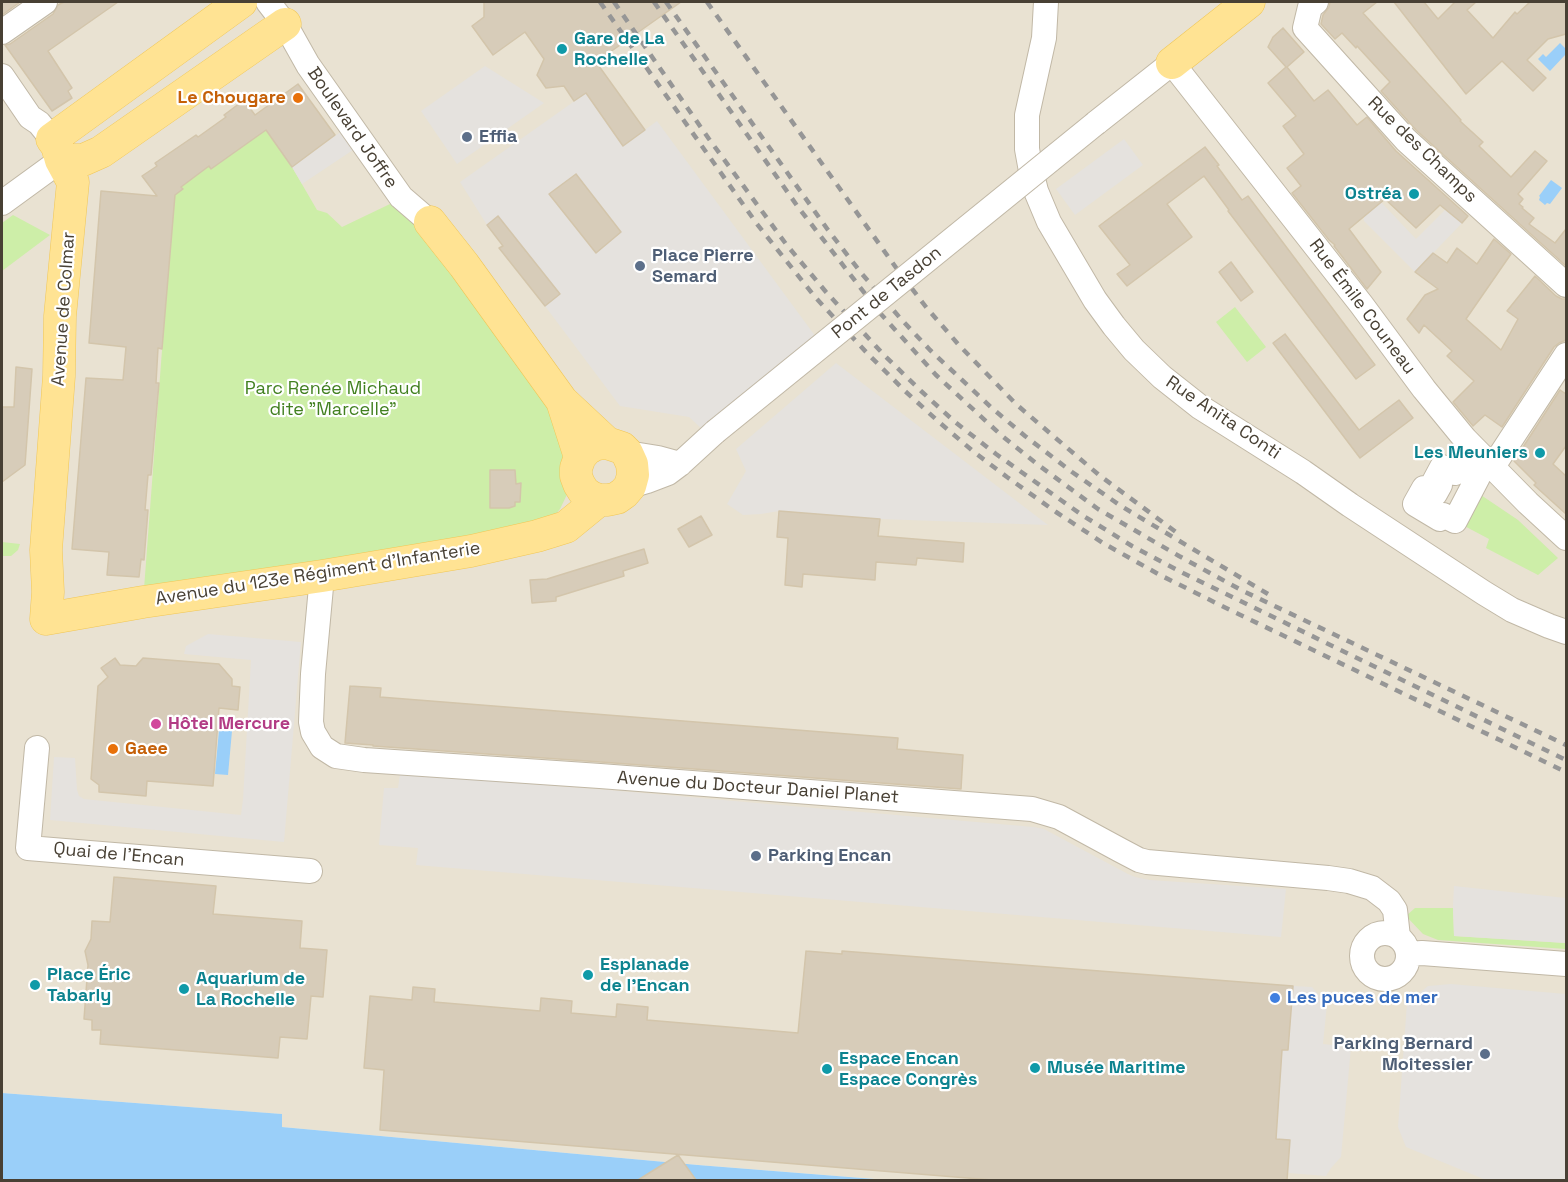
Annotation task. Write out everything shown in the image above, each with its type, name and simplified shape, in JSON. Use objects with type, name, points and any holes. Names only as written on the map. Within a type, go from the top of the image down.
[{"type":"main road","points":[[241,2],[57,149],[83,160],[101,152],[277,13]]},
{"type":"main road","points":[[1172,63],[1249,2]]},
{"type":"main road","name":"Avenue de Colmar","points":[[42,597],[60,376],[60,316],[73,182],[57,149]]},
{"type":"main road","name":"Boulevard Joffre","points":[[430,222],[464,265],[562,402],[617,448]]},
{"type":"main road","name":"Boulevard Joffre","points":[[562,402],[578,466],[579,484],[584,492],[599,500]]},
{"type":"main road","points":[[537,536],[560,509],[587,449],[597,444],[617,448],[632,464],[633,475],[630,486],[624,493],[617,498],[599,500]]},
{"type":"main road","name":"Avenue du 123e Régiment d'Infanterie","points":[[42,597],[100,609],[471,551],[566,527],[599,500]]},
{"type":"street","points":[[2,32],[45,2]]},
{"type":"street","name":"Rue Anita Conti","points":[[1046,2],[1044,38],[1027,115],[1031,171],[1036,191],[1050,222],[1089,291],[1114,326],[1134,350],[1162,377],[1200,406],[1512,610],[1566,632]]},
{"type":"street","name":"Rue des Champs","points":[[1316,2],[1310,8],[1305,28],[1407,140],[1566,285]]},
{"type":"street","name":"Boulevard Joffre","points":[[277,13],[308,65],[401,197],[430,222]]},
{"type":"street","name":"Pont de Tasdon","points":[[680,464],[715,432],[1172,63]]},
{"type":"street","name":"Rue Émile Couneau","points":[[1172,63],[1465,439],[1492,468],[1566,538]]},
{"type":"street","points":[[2,76],[30,117],[39,123],[57,149],[29,184],[2,203]]},
{"type":"street","points":[[1492,468],[1566,355]]},
{"type":"street","points":[[617,448],[680,464]]},
{"type":"street","points":[[630,486],[668,473],[680,464]]},
{"type":"street","name":"Avenue du Docteur Daniel Planet","points":[[322,576],[312,683],[311,722],[313,732],[321,747],[336,756],[364,760],[1032,809],[1059,817],[1139,860],[1147,862],[1328,878],[1372,888],[1389,901],[1395,910],[1394,941],[1422,952],[1566,964]]},
{"type":"street","name":"Rue Anita Conti","points":[[1512,610],[1546,617],[1566,615]]},
{"type":"street","name":"Quai de l'Encan","points":[[37,747],[28,848],[310,871]]},
{"type":"shaded area","points":[[2,2],[1566,2],[1566,1180],[887,1180],[282,1127],[281,1114],[2,1093]]},
{"type":"shaded area","name":"Effia","points":[[485,66],[544,103],[457,164],[421,111]]},
{"type":"shaded area","name":"Place Pierre Semard","points":[[586,93],[623,146],[657,121],[816,337],[703,430],[689,417],[620,406],[487,225],[460,182]]},
{"type":"shaded area","points":[[342,131],[353,150],[302,184],[292,167]]},
{"type":"shaded area","points":[[1124,139],[1143,165],[1075,215],[1056,189]]},
{"type":"shaded area","points":[[1381,202],[1416,239],[1451,204],[1463,215],[1459,220],[1462,223],[1415,272],[1364,221],[1364,217]]},
{"type":"shaded area","points":[[836,363],[1048,525],[880,519],[779,511],[743,515],[727,504],[746,471],[736,449]]},
{"type":"shaded area","points":[[208,634],[301,642],[284,842],[50,820],[54,757],[75,758],[77,790],[79,796],[84,799],[241,815],[251,660],[184,654],[186,646]]},
{"type":"shaded area","name":"Parking Encan","points":[[400,774],[1034,827],[1044,829],[1135,877],[1150,880],[1286,889],[1281,937],[416,865],[418,848],[379,845],[384,788],[398,788]]},
{"type":"shaded area","points":[[1454,886],[1566,898],[1566,943],[1454,936]]},
{"type":"shaded area","name":"Parking Bernard Moitessier","points":[[1451,984],[1566,994],[1566,1180],[1486,1180],[1406,1147],[1398,1127],[1407,1003],[1428,986]]},
{"type":"shaded area","points":[[1293,986],[1312,987],[1327,1004],[1323,1044],[1351,1047],[1341,1157],[1326,1176],[1288,1173],[1290,1140],[1276,1139],[1282,1050],[1288,1050]]},
{"type":"green space","name":"Parc Renée Michaud dite \"Marcelle\"","points":[[264,125],[317,210],[327,213],[342,227],[401,197],[562,401],[576,476],[560,509],[537,536],[143,602],[174,191]]},
{"type":"green space","points":[[13,215],[50,235],[2,271],[2,223]]},
{"type":"green space","points":[[1235,307],[1266,347],[1247,362],[1216,322]]},
{"type":"green space","points":[[1472,489],[1518,520],[1558,558],[1538,575],[1486,548],[1489,539],[1455,521]]},
{"type":"green space","points":[[2,542],[20,544],[18,550],[11,556],[2,556]]},
{"type":"green space","points":[[1415,908],[1453,908],[1454,936],[1566,943],[1566,949],[1438,940],[1423,934],[1406,916]]},
{"type":"water","points":[[1560,43],[1566,49],[1566,54],[1550,71],[1538,59],[1543,54],[1546,57]]},
{"type":"water","points":[[1551,180],[1562,188],[1550,204],[1545,205],[1539,200],[1539,196]]},
{"type":"water","points":[[220,719],[233,720],[228,775],[215,774]]},
{"type":"water","points":[[2,1093],[282,1114],[282,1127],[887,1180],[2,1180]]},
{"type":"building","points":[[2,2],[20,2],[2,15]]},
{"type":"building","points":[[64,2],[118,2],[48,51],[72,88],[68,91],[72,98],[52,111],[5,45],[10,44],[53,14],[58,5]]},
{"type":"building","points":[[484,2],[681,2],[596,62],[645,130],[623,146],[586,93],[574,101],[564,86],[546,88],[537,75],[544,59],[525,32],[493,55],[472,26],[484,17]]},
{"type":"building","points":[[1330,2],[1377,2],[1363,13],[1460,121],[1483,142],[1479,146],[1511,177],[1535,151],[1547,161],[1518,194],[1523,199],[1519,204],[1534,218],[1529,224],[1555,243],[1566,229],[1566,266],[1416,130],[1381,91],[1390,82],[1357,46],[1356,48],[1342,33],[1335,39],[1321,24]]},
{"type":"building","points":[[1394,2],[1424,2],[1438,19],[1455,2],[1476,2],[1467,10],[1493,38],[1515,12],[1517,14],[1530,2],[1566,2],[1566,34],[1548,39],[1527,60],[1546,78],[1533,91],[1502,61],[1466,94]]},
{"type":"building","points":[[1283,28],[1304,52],[1287,67],[1314,101],[1328,90],[1357,125],[1367,117],[1396,151],[1468,216],[1462,223],[1440,205],[1416,228],[1385,199],[1349,229],[1381,272],[1367,289],[1335,245],[1292,193],[1301,186],[1287,168],[1304,154],[1283,126],[1296,116],[1268,83],[1286,67],[1268,47],[1273,37]]},
{"type":"building","points":[[298,84],[335,135],[292,167],[266,130],[211,169],[209,166],[181,187],[183,189],[175,195],[162,349],[158,348],[156,383],[159,383],[151,475],[148,475],[145,510],[148,510],[144,560],[141,559],[139,577],[107,575],[109,552],[72,549],[86,378],[123,380],[126,347],[89,343],[101,191],[157,196],[142,176],[157,166],[155,163],[196,135],[198,137],[226,117],[224,115],[244,100],[255,115]]},
{"type":"building","points":[[1205,147],[1242,200],[1248,196],[1375,365],[1356,379],[1204,176],[1167,204],[1192,237],[1127,286],[1117,274],[1130,265],[1099,226]]},
{"type":"building","points":[[576,174],[621,232],[596,253],[549,194]]},
{"type":"building","points":[[498,216],[560,294],[545,306],[499,248],[503,246],[487,225]]},
{"type":"building","points":[[1494,239],[1511,254],[1466,319],[1501,350],[1518,319],[1507,311],[1535,276],[1556,296],[1566,299],[1566,340],[1554,347],[1502,427],[1485,415],[1473,426],[1453,402],[1474,381],[1447,356],[1452,351],[1424,325],[1419,333],[1407,319],[1425,295],[1438,289],[1415,272],[1433,253],[1447,263],[1457,248],[1477,264]]},
{"type":"building","points":[[1231,262],[1253,292],[1241,301],[1219,272]]},
{"type":"building","points":[[1285,334],[1359,430],[1399,400],[1413,418],[1360,458],[1273,343]]},
{"type":"building","points":[[16,367],[32,369],[25,465],[2,482],[2,407],[14,407]]},
{"type":"building","name":"Les Meuniers","points":[[1560,390],[1566,394],[1566,446],[1553,464],[1566,476],[1566,514],[1534,485],[1536,483],[1514,461]]},
{"type":"building","points":[[490,470],[515,470],[516,484],[521,483],[520,502],[515,502],[515,506],[509,508],[490,508]]},
{"type":"building","points":[[779,511],[880,519],[878,536],[964,543],[963,562],[917,558],[916,565],[876,562],[875,580],[803,574],[802,587],[785,585],[788,538],[777,537]]},
{"type":"building","points":[[701,516],[712,535],[689,547],[678,529]]},
{"type":"building","points":[[644,549],[648,563],[623,571],[624,576],[556,597],[556,601],[532,603],[530,580],[547,579]]},
{"type":"building","name":"Hôtel Mercure","points":[[115,658],[120,665],[136,666],[143,658],[219,664],[232,679],[232,686],[240,687],[238,710],[219,708],[213,786],[147,781],[146,796],[99,792],[99,785],[91,779],[98,686],[108,677],[101,668]]},
{"type":"building","points":[[350,686],[381,688],[380,697],[898,738],[897,749],[963,755],[961,789],[345,743]]},
{"type":"building","name":"Aquarium de La Rochelle","points":[[114,877],[216,886],[213,914],[302,921],[300,948],[327,950],[323,997],[311,996],[307,1039],[280,1037],[278,1058],[100,1044],[101,1030],[92,1030],[92,1020],[84,1019],[88,965],[85,951],[91,939],[92,921],[110,922]]},
{"type":"building","name":"Espace Encan Espace Congrès","points":[[806,951],[842,954],[842,951],[1293,986],[1288,1050],[1282,1050],[1276,1139],[1290,1140],[1287,1180],[992,1180],[380,1130],[384,1070],[364,1068],[370,996],[412,1000],[413,987],[435,989],[434,1002],[540,1011],[541,998],[572,1001],[571,1013],[616,1017],[617,1004],[648,1007],[647,1020],[798,1033]]},
{"type":"building","points":[[678,1155],[696,1180],[638,1180]]},
{"type":"railway","points":[[600,2],[757,224],[815,297],[905,391],[974,452],[1056,512],[1103,543],[1160,575],[1566,772]]},
{"type":"railway","points":[[614,2],[709,139],[786,244],[884,355],[955,422],[1082,515],[1132,546],[1566,760]]},
{"type":"railway","points":[[654,2],[798,207],[880,313],[936,375],[1001,435],[1098,509],[1179,556],[1241,590],[1566,745]]},
{"type":"railway","points":[[666,2],[828,230],[862,274],[930,350],[993,409],[1072,472],[1121,506],[1268,594]]},
{"type":"railway","points":[[707,2],[897,269],[958,344],[1016,404],[1038,423],[1099,475],[1176,532]]},
{"type":"place","name":"Gare de La Rochelle","points":[[562,49]]},
{"type":"place","name":"Le Chougare","points":[[298,98]]},
{"type":"place","name":"Effia","points":[[467,137]]},
{"type":"place","name":"Ostréa","points":[[1414,194]]},
{"type":"place","name":"Place Pierre Semard","points":[[640,266]]},
{"type":"place","name":"Les Meuniers","points":[[1540,453]]},
{"type":"place","name":"Hôtel Mercure","points":[[156,724]]},
{"type":"place","name":"Gaee","points":[[113,749]]},
{"type":"place","name":"Parking Encan","points":[[756,856]]},
{"type":"place","name":"Esplanade de l’Encan","points":[[588,975]]},
{"type":"place","name":"Place Éric Tabarly","points":[[35,985]]},
{"type":"place","name":"Aquarium de La Rochelle","points":[[184,989]]},
{"type":"place","name":"Les puces de mer","points":[[1275,998]]},
{"type":"place","name":"Parking Bernard Moitessier","points":[[1485,1054]]},
{"type":"place","name":"Musée Maritime","points":[[1035,1068]]},
{"type":"place","name":"Espace Encan Espace Congrès","points":[[827,1069]]}]
